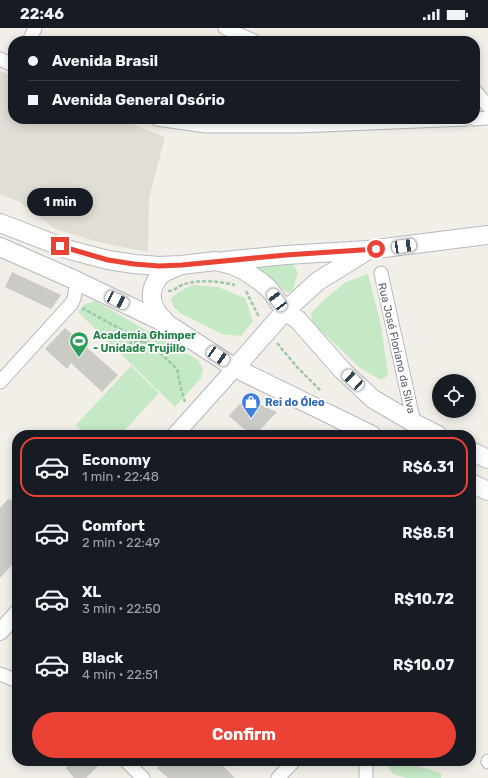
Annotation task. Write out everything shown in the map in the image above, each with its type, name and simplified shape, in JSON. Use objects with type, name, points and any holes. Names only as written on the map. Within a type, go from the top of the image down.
[{"type":"main road","points":[[0,223],[70,250],[108,260],[134,264],[182,265],[286,255],[368,250],[488,235]]},
{"type":"main road","points":[[0,247],[75,280],[169,325],[235,368],[362,430]]},
{"type":"main road","points":[[235,368],[285,311],[318,281],[368,250]]},
{"type":"main road","points":[[216,261],[232,265],[245,271],[261,282],[270,290],[285,311],[298,320],[342,370],[374,399],[428,430]]},
{"type":"main road","points":[[169,325],[158,315],[154,308],[152,298],[154,287],[159,276],[182,265]]},
{"type":"main road","points":[[476,453],[488,459]]},
{"type":"main road","points":[[476,485],[488,491]]},
{"type":"street","points":[[225,28],[243,36]]},
{"type":"street","points":[[480,97],[488,106]]},
{"type":"street","points":[[192,124],[206,126],[297,126],[323,124]]},
{"type":"street","name":"Rua José Floriano da Silva","points":[[380,273],[414,423]]},
{"type":"street","points":[[0,382],[72,303],[76,289],[75,280]]},
{"type":"street","points":[[179,430],[235,368]]},
{"type":"street","points":[[0,632],[12,619]]},
{"type":"street","points":[[0,674],[12,679]]},
{"type":"street","points":[[131,766],[143,778]]},
{"type":"street","points":[[278,778],[289,766]]},
{"type":"street","points":[[366,766],[366,778]]},
{"type":"path","points":[[165,291],[170,292],[182,285],[196,282],[222,282],[236,286]]},
{"type":"path","points":[[241,288],[246,291],[261,321]]},
{"type":"path","points":[[72,303],[155,348],[177,369],[181,389],[190,418]]},
{"type":"path","points":[[131,342],[145,342],[142,352],[128,353],[131,342]]},
{"type":"path","points":[[276,342],[297,367],[323,393]]},
{"type":"shaded area","points":[[0,71],[8,74],[8,124],[132,124],[165,137],[149,198],[148,252],[102,243],[55,229],[20,202],[0,194]]},
{"type":"green space","points":[[292,262],[298,273],[293,289],[288,293],[248,265]]},
{"type":"green space","points":[[368,274],[381,326],[388,375],[381,380],[360,368],[312,322],[311,313],[325,299],[346,282]]},
{"type":"green space","points":[[192,285],[218,287],[245,298],[253,321],[241,336],[222,334],[180,313],[173,306],[171,298]]},
{"type":"green space","points":[[95,301],[198,360],[203,369],[201,378],[175,407],[78,312],[85,304]]},
{"type":"green space","points":[[131,366],[159,393],[125,430],[81,430],[76,425]]},
{"type":"green space","points":[[388,766],[417,766],[441,773],[441,778],[407,778],[393,774]]},
{"type":"building","points":[[12,272],[61,295],[51,309],[5,287]]},
{"type":"building","name":"Academia Ghimper - Unidade Trujillo","points":[[65,328],[118,375],[102,392],[71,363],[67,369],[45,349]]},
{"type":"building","name":"Rei do Óleo","points":[[245,398],[277,412],[260,430],[245,430],[229,416]]},
{"type":"building","points":[[9,498],[10,501],[12,499],[12,565],[0,578],[0,508]]},
{"type":"building","points":[[68,766],[98,766],[86,778],[74,778],[66,768]]},
{"type":"building","points":[[159,766],[223,766],[235,778],[168,778],[157,768]]},
{"type":"place","name":"Academia Ghimper - Unidade Trujillo","points":[[79,358]]},
{"type":"place","name":"Rei do Óleo","points":[[251,419]]},
{"type":"route","points":[[60,246],[108,260],[159,266],[376,249]]}]
